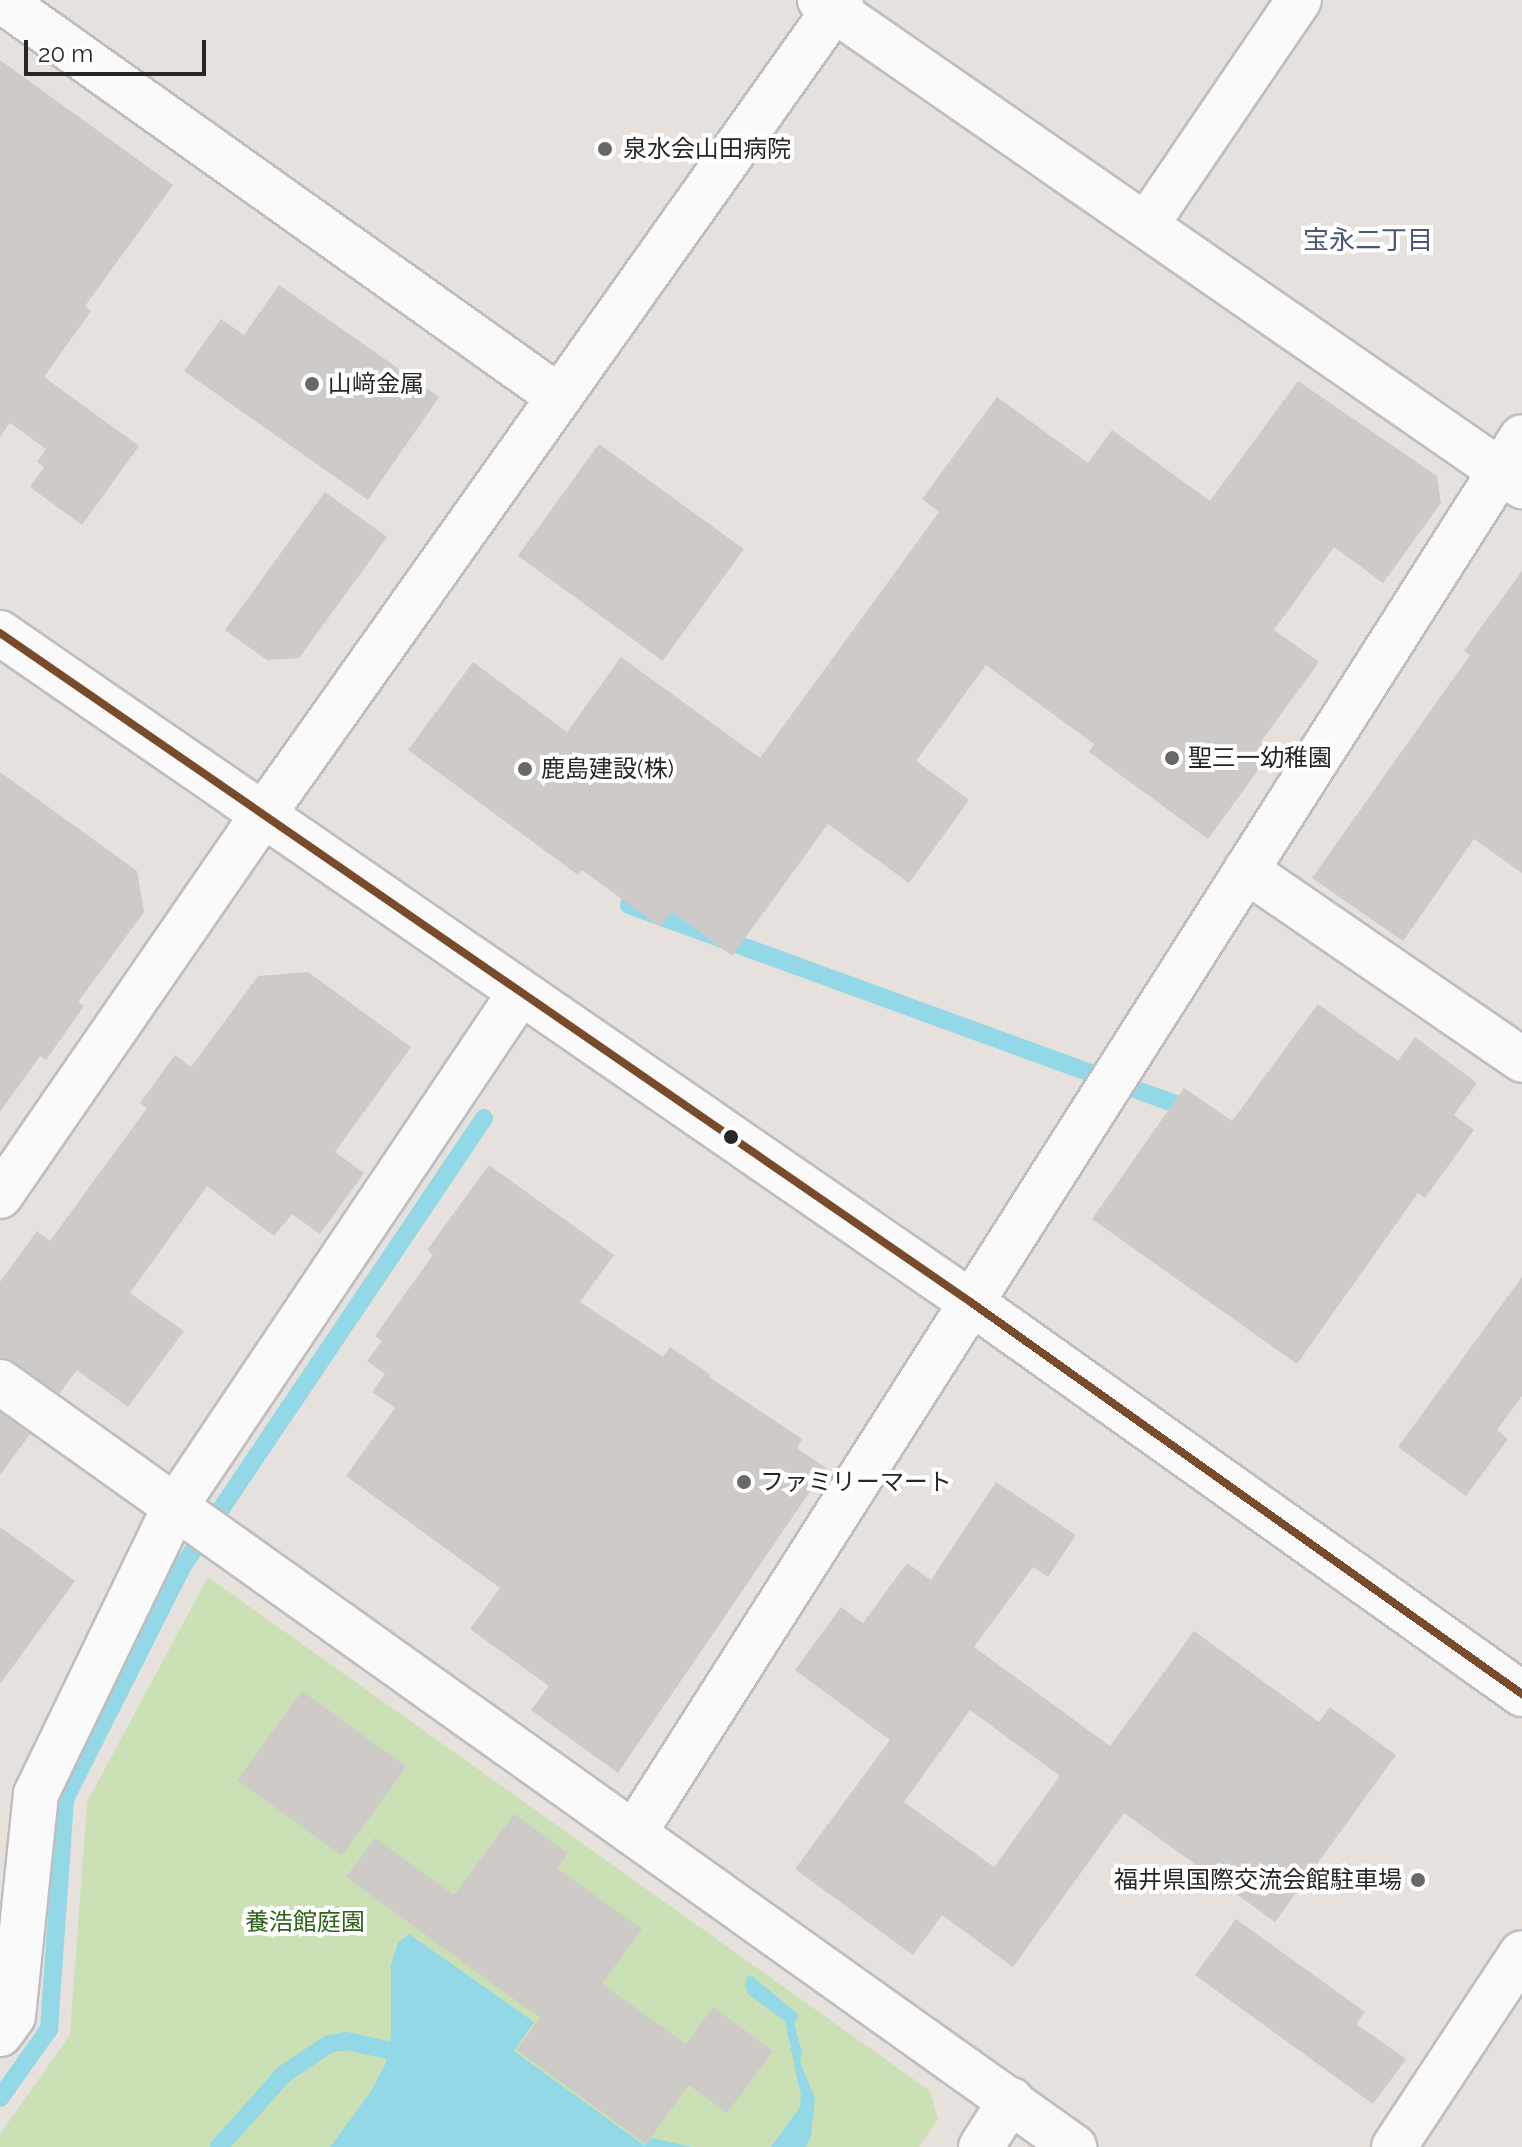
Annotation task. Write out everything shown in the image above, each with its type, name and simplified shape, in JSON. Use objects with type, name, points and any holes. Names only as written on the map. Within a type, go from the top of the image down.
[{"type":"street","points":[[1,0],[559,397]]},
{"type":"street","points":[[1146,225],[1299,0]]},
{"type":"street","points":[[0,1196],[832,3],[1146,225],[1515,464],[1246,870],[634,1833]]},
{"type":"street","points":[[0,633],[972,1303],[1522,1694]]},
{"type":"street","points":[[1246,870],[1522,1060]]},
{"type":"street","points":[[0,2034],[13,2016],[36,1794],[182,1513],[520,993]]},
{"type":"street","points":[[0,1382],[1074,2147]]},
{"type":"street","points":[[1394,2147],[1522,1953]]},
{"type":"street","points":[[981,2147],[1011,2100]]},
{"type":"green space","name":"養浩館庭園","points":[[208,1577],[930,2091],[938,2119],[919,2147],[0,2147],[0,2134],[70,2035],[87,1802]]},
{"type":"water","points":[[409,1934],[534,2022],[514,2051],[645,2146],[652,2138],[692,2147],[330,2147],[370,2093],[385,2065],[391,2035],[391,1965],[398,1943]]},
{"type":"water","points":[[752,1976],[799,2015],[794,2023],[802,2052],[800,2062],[815,2098],[811,2136],[806,2147],[771,2147],[800,2107],[801,2096],[785,2021],[748,1994],[745,1985],[747,1977]]},
{"type":"building","points":[[0,60],[173,185],[85,306],[91,311],[44,377],[139,446],[82,525],[30,487],[44,467],[37,462],[46,449],[10,423],[0,437]]},
{"type":"building","name":"山﨑金属","points":[[279,285],[439,397],[368,500],[184,371],[221,319],[244,335]]},
{"type":"building","points":[[1298,381],[1437,476],[1441,503],[1383,583],[1334,547],[1274,630],[1319,662],[1260,743],[1272,751],[1208,839],[1089,752],[1094,744],[986,665],[916,761],[969,800],[909,883],[828,824],[732,956],[672,912],[660,927],[582,870],[578,875],[408,750],[473,662],[567,732],[621,657],[760,758],[939,512],[922,499],[997,397],[1088,463],[1112,430],[1210,501]]},
{"type":"building","points":[[599,444],[744,549],[663,661],[518,556]]},
{"type":"building","points":[[325,492],[387,537],[299,658],[267,660],[225,630]]},
{"type":"building","points":[[1522,571],[1522,873],[1474,839],[1403,941],[1312,878],[1470,655],[1464,651]]},
{"type":"building","points":[[0,772],[137,871],[144,912],[78,1002],[84,1006],[46,1060],[40,1056],[0,1112]]},
{"type":"building","points":[[308,972],[411,1047],[335,1152],[364,1173],[320,1234],[292,1214],[274,1236],[207,1186],[130,1293],[184,1331],[128,1407],[77,1370],[59,1394],[14,1362],[0,1357],[0,1282],[37,1231],[50,1241],[147,1108],[140,1103],[175,1055],[191,1067],[258,976]]},
{"type":"building","points":[[1318,1004],[1398,1061],[1415,1037],[1477,1083],[1454,1115],[1474,1130],[1425,1198],[1418,1193],[1297,1364],[1092,1219],[1184,1088],[1232,1121]]},
{"type":"building","points":[[489,1165],[614,1255],[580,1302],[663,1357],[670,1347],[802,1439],[797,1448],[826,1468],[618,1773],[531,1710],[549,1686],[470,1629],[500,1588],[346,1476],[395,1408],[372,1392],[385,1374],[367,1361],[382,1341],[375,1336],[433,1255],[427,1250]]},
{"type":"building","points":[[1522,1277],[1522,1396],[1497,1430],[1508,1439],[1466,1496],[1398,1447]]},
{"type":"building","points":[[0,1413],[30,1434],[0,1475]]},
{"type":"building","points":[[996,1482],[1076,1535],[1048,1577],[1033,1567],[974,1647],[1110,1746],[1194,1631],[1319,1722],[1330,1707],[1396,1755],[1275,1922],[1124,1813],[1013,1967],[942,1915],[913,1955],[795,1869],[890,1740],[795,1670],[841,1607],[863,1623],[907,1563],[931,1580]],"holes":[[[970,1710],[1060,1776],[994,1867],[904,1802]]]},
{"type":"building","points":[[0,1527],[75,1581],[0,1684]]},
{"type":"building","points":[[302,1691],[406,1767],[342,1856],[237,1780]]},
{"type":"building","points":[[514,1814],[568,1853],[557,1868],[642,1929],[602,1984],[686,2044],[713,2007],[773,2051],[727,2113],[689,2085],[646,2144],[517,2050],[540,2018],[346,1877],[375,1838],[454,1895]]},
{"type":"building","points":[[1236,1919],[1365,2012],[1356,2024],[1406,2059],[1373,2104],[1195,1975]]},
{"type":"waterway","points":[[629,905],[1195,1111]]},
{"type":"waterway","points":[[0,2098],[49,2029],[65,1799],[182,1567],[484,1118]]},
{"type":"waterway","points":[[219,2147],[284,2074],[329,2044],[346,2041],[388,2050]]},
{"type":"transit line","points":[[0,633],[972,1303],[1522,1694]]},
{"type":"place","name":"泉水会山田病院","points":[[605,149]]},
{"type":"place","name":"山﨑金属","points":[[312,384]]},
{"type":"place","name":"聖三一幼稚園","points":[[1172,758]]},
{"type":"place","name":"鹿島建設(株)","points":[[525,769]]},
{"type":"place","name":"ファミリーマート","points":[[744,1482]]},
{"type":"place","name":"福井県国際交流会館駐車場","points":[[1418,1880]]},
{"type":"district","name":"宝永二丁目","points":[[1368,241]]}]
